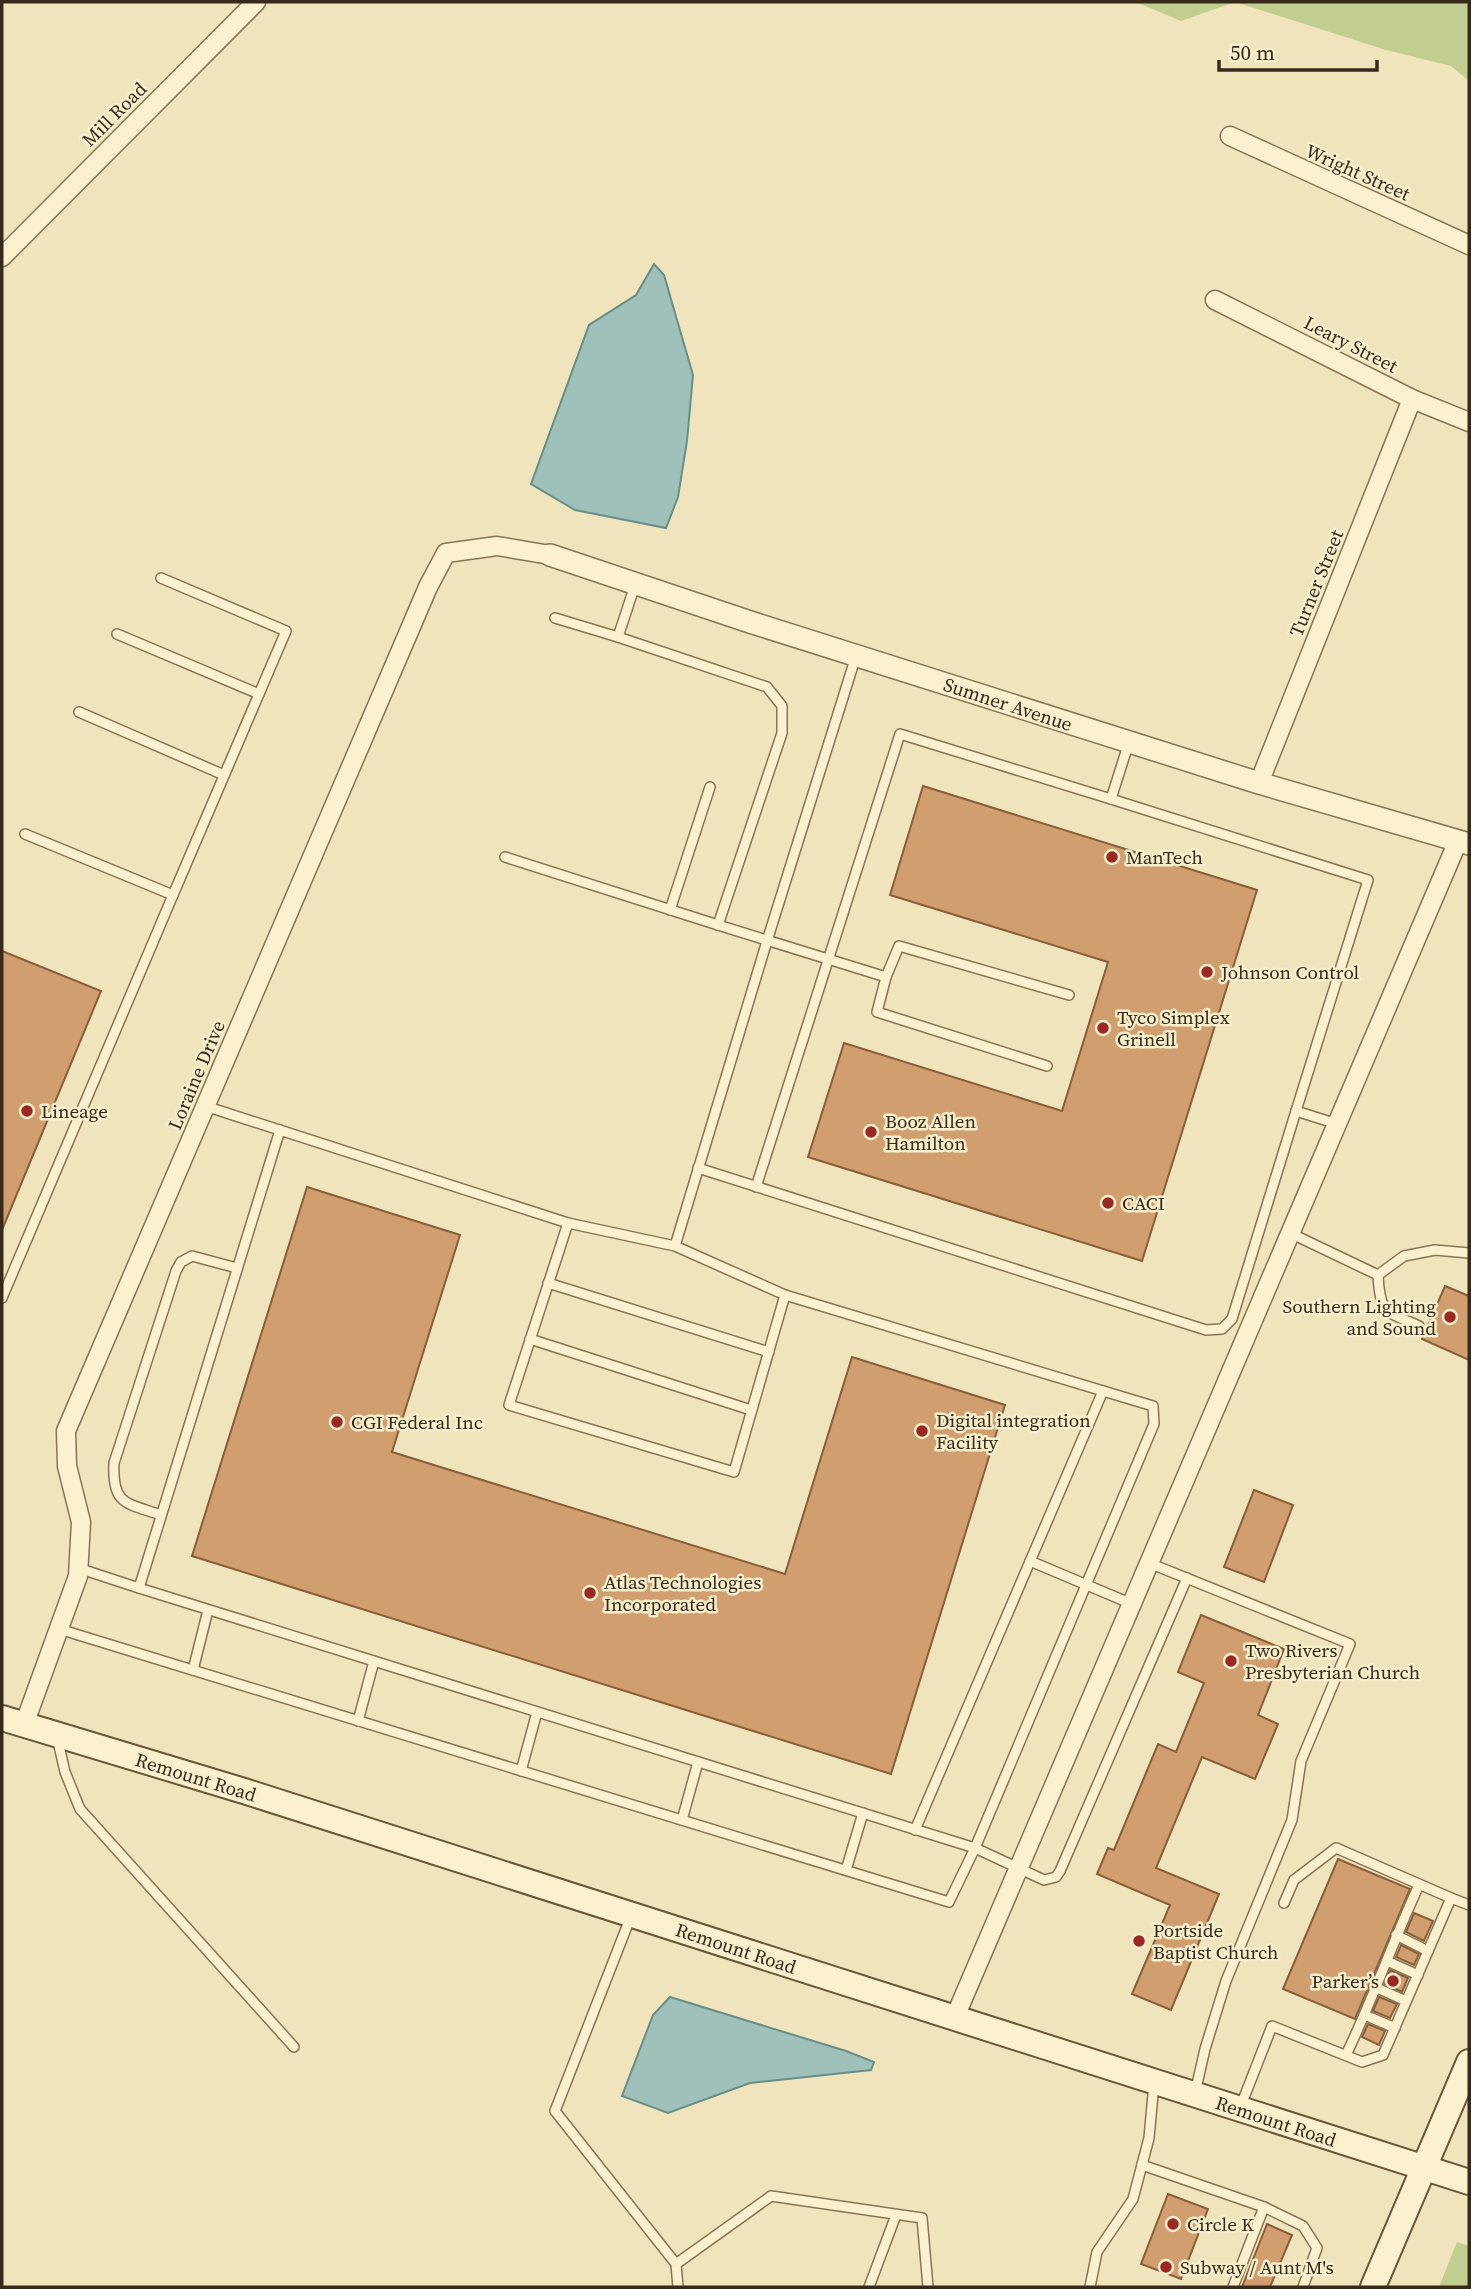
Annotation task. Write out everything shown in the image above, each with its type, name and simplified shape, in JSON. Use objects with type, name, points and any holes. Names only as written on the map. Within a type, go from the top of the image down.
[{"type":"main road","name":"Remount Road","points":[[13,1722],[244,1791],[1469,2182]]},
{"type":"main road","points":[[1373,2287],[1469,2062]]},
{"type":"street","name":"Mill Road","points":[[2,257],[256,2]]},
{"type":"street","name":"Wright Street","points":[[1230,136],[1469,245]]},
{"type":"street","name":"Leary Street","points":[[1215,300],[1412,399],[1469,422]]},
{"type":"street","name":"Turner Street","points":[[1259,783],[1412,399]]},
{"type":"street","name":"Loraine Drive","points":[[13,1722],[59,1629],[78,1576],[81,1522],[67,1466],[66,1431],[428,587],[446,553],[497,545],[550,555]]},
{"type":"street","name":"Sumner Avenue","points":[[550,555],[856,656],[1259,783],[1464,843]]},
{"type":"street","points":[[955,2017],[1337,1124],[1464,843]]},
{"type":"lane","points":[[2,1298],[286,631],[161,578]]},
{"type":"lane","points":[[618,638],[636,584]]},
{"type":"lane","points":[[555,618],[766,687],[782,706],[782,733],[718,925]]},
{"type":"lane","points":[[117,634],[259,694]]},
{"type":"lane","points":[[674,1246],[856,656]]},
{"type":"lane","points":[[79,712],[224,775]]},
{"type":"lane","points":[[698,1168],[756,1187],[1206,1330],[1222,1329],[1232,1319],[1368,880],[900,734],[756,1187]]},
{"type":"lane","points":[[1111,799],[1129,742]]},
{"type":"lane","points":[[670,910],[710,787]]},
{"type":"lane","points":[[25,834],[173,895]]},
{"type":"lane","points":[[505,857],[886,977]]},
{"type":"lane","points":[[1047,1066],[877,1012],[886,977],[899,946],[1069,995]]},
{"type":"lane","points":[[59,1629],[949,1902],[975,1848],[1154,1424],[1153,1406],[785,1295],[674,1246],[568,1223],[205,1106]]},
{"type":"lane","points":[[1296,1111],[1337,1124]]},
{"type":"lane","points":[[139,1588],[280,1130]]},
{"type":"lane","points":[[568,1223],[509,1405],[734,1472],[785,1295]]},
{"type":"lane","points":[[1290,1233],[1378,1275]]},
{"type":"lane","points":[[1378,1275],[1404,1256],[1435,1250],[1469,1253]]},
{"type":"lane","points":[[161,1516],[124,1501],[116,1493],[113,1483],[114,1463],[181,1262],[192,1256],[237,1268]]},
{"type":"lane","points":[[1378,1275],[1379,1299],[1387,1311],[1419,1326]]},
{"type":"lane","points":[[548,1283],[769,1352]]},
{"type":"lane","points":[[530,1339],[751,1410]]},
{"type":"lane","points":[[915,1830],[1103,1391]]},
{"type":"lane","points":[[1030,1561],[1132,1604]]},
{"type":"lane","points":[[1149,1563],[1350,1644],[1301,1761],[1292,1820],[1226,1981],[1205,2049],[1195,2094]]},
{"type":"lane","points":[[78,1568],[975,1848],[1044,1880],[1056,1877],[1060,1871],[1187,1578]]},
{"type":"lane","points":[[192,1670],[208,1609]]},
{"type":"lane","points":[[358,1721],[374,1661]]},
{"type":"lane","points":[[521,1771],[537,1712]]},
{"type":"lane","points":[[57,1735],[65,1772],[80,1809],[294,2047]]},
{"type":"lane","points":[[682,1820],[698,1762]]},
{"type":"lane","points":[[846,1870],[863,1813]]},
{"type":"lane","points":[[1284,1903],[1294,1880],[1336,1848],[1469,1905]]},
{"type":"lane","points":[[1346,2055],[1419,1885]]},
{"type":"lane","points":[[1240,2110],[1272,2026],[1362,2062],[1383,2056],[1451,1898]]},
{"type":"lane","points":[[632,1914],[555,2111],[676,2264],[678,2287]]},
{"type":"lane","points":[[1396,1935],[1428,1951]]},
{"type":"lane","points":[[1387,1961],[1418,1975]]},
{"type":"lane","points":[[1377,1988],[1406,2001]]},
{"type":"lane","points":[[1365,2015],[1395,2028]]},
{"type":"lane","points":[[1090,2287],[1097,2252],[1133,2199],[1149,2138],[1155,2081]]},
{"type":"lane","points":[[1142,2165],[1264,2207],[1303,2226],[1317,2248],[1303,2287]]},
{"type":"lane","points":[[676,2264],[771,2196],[922,2218],[928,2287]]},
{"type":"lane","points":[[1233,2287],[1264,2207]]},
{"type":"lane","points":[[869,2287],[896,2215]]},
{"type":"green space","points":[[1136,2],[1235,2],[1181,21]]},
{"type":"green space","points":[[1235,2],[1469,2],[1469,81],[1451,66],[1383,49]]},
{"type":"green space","points":[[1457,2242],[1469,2246],[1469,2287],[1439,2287]]},
{"type":"water","points":[[654,264],[664,275],[693,375],[678,497],[666,528],[575,510],[531,484],[589,325],[636,295]]},
{"type":"water","points":[[670,1997],[874,2062],[871,2070],[750,2083],[668,2113],[622,2096],[653,2015]]},
{"type":"building","points":[[923,786],[1257,890],[1142,1261],[808,1157],[844,1043],[1062,1111],[1108,962],[890,895]]},
{"type":"building","name":"Lineage","points":[[2,951],[101,991],[2,1230]]},
{"type":"building","points":[[307,1187],[460,1235],[392,1452],[785,1574],[852,1357],[1005,1405],[891,1774],[192,1556]]},
{"type":"building","name":"Southern Lighting and Sound","points":[[1445,1286],[1469,1296],[1469,1360],[1422,1339]]},
{"type":"building","points":[[1254,1490],[1293,1505],[1264,1582],[1224,1567]]},
{"type":"building","points":[[1201,1615],[1284,1649],[1258,1715],[1278,1724],[1255,1779],[1202,1757],[1156,1868],[1219,1894],[1171,2010],[1132,1994],[1170,1905],[1097,1874],[1108,1848],[1114,1850],[1158,1744],[1176,1752],[1204,1683],[1178,1672]]},
{"type":"building","points":[[1338,1859],[1410,1889],[1355,2019],[1283,1989]]},
{"type":"building","points":[[1414,1913],[1433,1921],[1424,1941],[1406,1932]]},
{"type":"building","points":[[1401,1945],[1419,1954],[1414,1965],[1396,1957]]},
{"type":"building","points":[[1390,1970],[1408,1978],[1402,1992],[1385,1984]]},
{"type":"building","points":[[1379,1997],[1397,2004],[1390,2018],[1373,2011]]},
{"type":"building","points":[[1368,2024],[1385,2031],[1379,2045],[1362,2037]]},
{"type":"building","points":[[1168,2194],[1208,2209],[1181,2279],[1141,2264]]},
{"type":"building","points":[[1267,2224],[1292,2235],[1270,2287],[1242,2287]]},
{"type":"place","name":"ManTech","points":[[1112,857]]},
{"type":"place","name":"Johnson Control","points":[[1207,972]]},
{"type":"place","name":"Tyco Simplex Grinell","points":[[1103,1028]]},
{"type":"place","name":"Lineage","points":[[27,1111]]},
{"type":"place","name":"Booz Allen Hamilton","points":[[871,1132]]},
{"type":"place","name":"CACI","points":[[1108,1203]]},
{"type":"place","name":"Southern Lighting and Sound","points":[[1450,1317]]},
{"type":"place","name":"CGI Federal Inc","points":[[337,1422]]},
{"type":"place","name":"Digital integration Facility","points":[[922,1431]]},
{"type":"place","name":"Atlas Technologies Incorporated","points":[[590,1593]]},
{"type":"place","name":"Two Rivers Presbyterian Church","points":[[1231,1661]]},
{"type":"place","name":"Portside Baptist Church","points":[[1139,1941]]},
{"type":"place","name":"Parker’s","points":[[1393,1981]]},
{"type":"place","name":"Circle K","points":[[1173,2224]]},
{"type":"place","name":"Subway / Aunt M's","points":[[1166,2267]]}]
